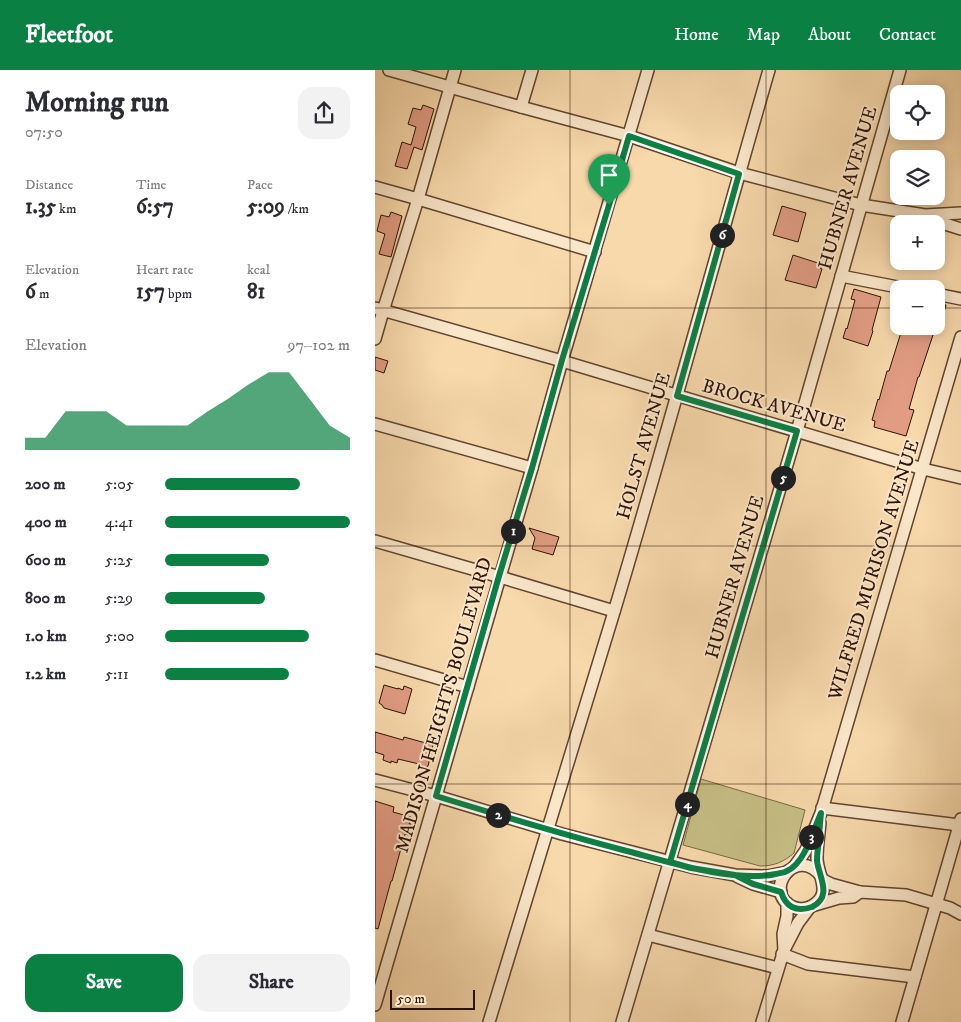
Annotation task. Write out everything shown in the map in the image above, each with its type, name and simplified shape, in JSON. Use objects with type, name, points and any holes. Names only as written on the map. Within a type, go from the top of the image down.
[{"type":"street","points":[[389,70],[521,108],[629,136],[739,174],[861,205],[925,215],[961,213]]},
{"type":"street","points":[[375,339],[379,310],[418,199],[455,70]]},
{"type":"street","points":[[521,108],[532,70]]},
{"type":"street","name":"MADISON HEIGHTS BOULEVARD","points":[[375,1005],[648,70]]},
{"type":"street","name":"HOLST AVENUE","points":[[489,1022],[614,611],[769,70]]},
{"type":"street","name":"HUBNER AVENUE","points":[[622,1022],[797,431],[900,70]]},
{"type":"street","points":[[375,187],[595,252]]},
{"type":"street","points":[[945,224],[961,229]]},
{"type":"street","points":[[841,276],[890,286]]},
{"type":"street","points":[[945,296],[961,299]]},
{"type":"street","name":"BROCK AVENUE","points":[[379,310],[562,360],[923,469],[961,478]]},
{"type":"street","name":"WILFRED MURISON AVENUE","points":[[790,869],[806,850],[821,811],[961,337]]},
{"type":"street","points":[[375,424],[532,468]]},
{"type":"street","points":[[375,541],[614,611]]},
{"type":"street","points":[[375,660],[467,687]]},
{"type":"street","points":[[375,780],[436,796],[547,830],[691,868],[735,875],[767,876],[806,866],[817,871],[822,878],[839,886],[860,892],[906,895],[950,908],[961,914]]},
{"type":"street","points":[[821,811],[960,822],[902,1022]]},
{"type":"street","name":"WILFRED MURISON AVENUE","points":[[821,811],[817,860],[822,878]]},
{"type":"street","points":[[790,869],[780,883],[781,892],[787,903],[798,909],[804,909],[839,898],[853,897],[860,892]]},
{"type":"street","points":[[735,875],[753,884],[781,892]]},
{"type":"street","points":[[762,1022],[783,952],[798,923],[821,897],[823,892],[822,878]]},
{"type":"street","points":[[783,952],[787,903]]},
{"type":"street","points":[[648,935],[778,968]]},
{"type":"street","points":[[783,952],[807,964],[915,977]]},
{"type":"shaded area","points":[[701,779],[805,810],[794,853],[778,863],[760,866],[683,845]]},
{"type":"building","points":[[423,105],[434,109],[422,150],[414,147],[407,169],[395,166],[402,142],[411,145],[416,127],[408,124],[413,108],[421,110]]},
{"type":"building","points":[[782,206],[806,213],[798,242],[773,235]]},
{"type":"building","points":[[391,212],[402,216],[391,257],[379,254],[385,234],[377,231],[381,215],[389,217]]},
{"type":"building","points":[[793,255],[821,264],[820,268],[822,269],[816,288],[785,280]]},
{"type":"building","points":[[854,289],[881,297],[868,346],[843,338],[855,300],[851,299]]},
{"type":"building","points":[[900,335],[933,335],[909,409],[914,410],[906,436],[874,427],[875,421],[872,420],[887,371],[889,371]]},
{"type":"building","points":[[375,357],[388,361],[384,373],[375,370]]},
{"type":"building","points":[[529,528],[559,537],[553,555],[532,549],[535,538]]},
{"type":"building","points":[[384,685],[403,690],[404,686],[412,689],[405,714],[384,708],[379,703]]},
{"type":"building","points":[[375,732],[403,740],[404,737],[433,745],[428,766],[424,769],[418,767],[419,764],[398,759],[397,763],[383,760],[384,755],[375,752]]},
{"type":"building","points":[[375,801],[394,807],[393,812],[411,817],[408,835],[405,834],[378,929],[375,928]]},
{"type":"route","points":[[609,205],[562,360],[436,796],[562,834],[691,868],[735,875],[767,876],[787,872],[794,867],[806,850],[821,813],[817,860],[823,880],[823,892],[818,902],[804,909],[792,907],[784,900],[781,892],[753,884],[735,875],[691,868],[670,862],[797,431],[677,396],[739,174],[629,136],[609,205]]}]
